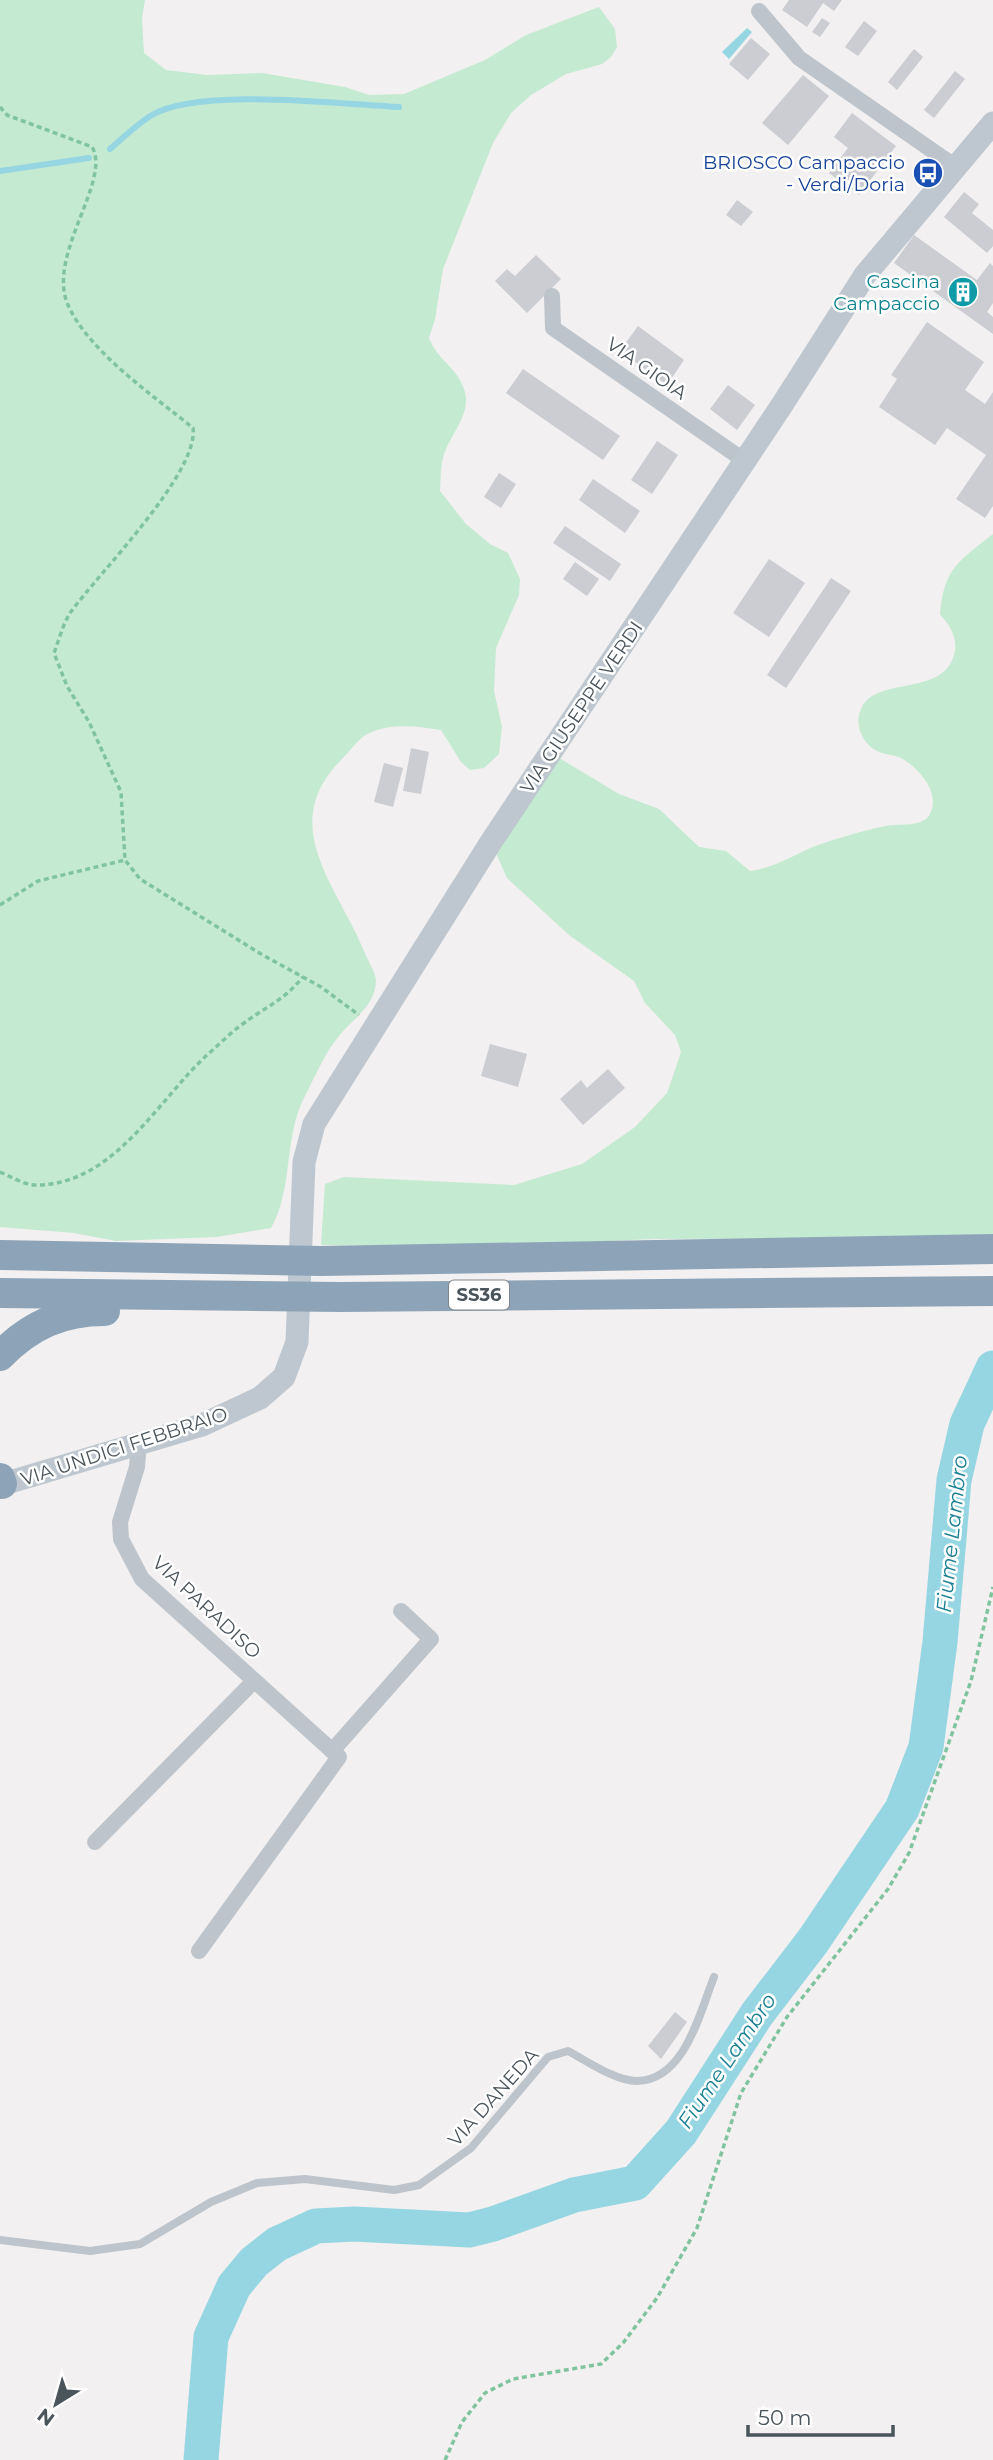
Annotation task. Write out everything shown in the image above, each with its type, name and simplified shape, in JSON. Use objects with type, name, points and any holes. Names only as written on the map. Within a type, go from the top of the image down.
[{"type":"highway","name":"SS36","points":[[0,1255],[321,1261],[993,1249]]},
{"type":"highway","name":"SS36","points":[[0,1293],[340,1297],[993,1291]]},
{"type":"highway","points":[[0,1356],[27,1331],[65,1314],[96,1311],[269,1309],[340,1297]]},
{"type":"street","points":[[759,11],[799,58],[956,167]]},
{"type":"street","name":"VIA GIUSEPPE VERDI","points":[[297,1342],[303,1162],[314,1124],[491,842],[745,461],[865,275],[993,123]]},
{"type":"street","name":"VIA GIOIA","points":[[552,296],[553,328],[745,461]]},
{"type":"street","name":"VIA UNDICI FEBBRAIO","points":[[1,1482],[202,1424],[260,1398],[284,1377],[297,1342]]},
{"type":"street","name":"VIA PARADISO","points":[[139,1442],[137,1467],[120,1522],[121,1539],[142,1579],[332,1751]]},
{"type":"street","points":[[199,1951],[339,1757],[332,1751],[431,1639],[401,1611]]},
{"type":"street","name":"VIA PARADISO","points":[[95,1842],[254,1681]]},
{"type":"lane","name":"VIA DANEDA","points":[[0,2240],[90,2251],[140,2244],[211,2202],[257,2183],[305,2179],[394,2190],[419,2185],[471,2148],[548,2057],[568,2051],[611,2073],[635,2081],[649,2079],[668,2069],[687,2043],[714,1977]]},
{"type":"path","points":[[0,107],[8,115],[92,147],[98,165],[62,271],[67,303],[85,332],[193,428],[195,442],[186,462],[113,562],[69,615],[54,653],[67,686],[89,722],[121,792],[125,860],[140,879],[303,977],[374,1027]]},
{"type":"path","points":[[0,905],[38,881],[125,860]]},
{"type":"path","points":[[0,1172],[32,1186],[67,1182],[96,1168],[146,1122],[192,1069],[240,1026],[285,998],[303,977]]},
{"type":"path","points":[[444,2460],[461,2423],[485,2393],[513,2379],[601,2364],[623,2343],[663,2288],[697,2228],[741,2093],[787,2017],[888,1889],[909,1853],[971,1681],[993,1587]]},
{"type":"green space","points":[[0,0],[145,0],[142,19],[144,53],[166,70],[207,75],[262,73],[345,87],[369,95],[404,94],[485,60],[526,35],[599,7],[615,29],[617,47],[611,57],[602,64],[566,74],[531,95],[511,113],[493,143],[443,269],[435,319],[429,338],[461,382],[466,403],[461,421],[443,458],[440,491],[466,524],[490,544],[508,553],[520,579],[519,595],[496,648],[494,691],[502,727],[499,754],[484,768],[470,770],[461,762],[441,730],[412,726],[392,727],[361,738],[323,783],[314,808],[313,831],[318,855],[373,969],[375,989],[363,1011],[329,1049],[298,1112],[283,1196],[271,1228],[216,1237],[116,1241],[74,1233],[0,1227]]},
{"type":"green space","points":[[993,534],[993,1238],[654,1239],[468,1247],[321,1245],[325,1184],[344,1177],[514,1185],[582,1164],[635,1127],[667,1093],[681,1052],[675,1035],[645,1003],[634,981],[569,935],[507,878],[491,842],[551,753],[619,794],[659,809],[699,847],[726,851],[750,871],[771,866],[844,837],[886,826],[922,821],[930,814],[933,806],[933,798],[926,782],[915,768],[901,758],[870,747],[860,732],[859,715],[869,698],[881,692],[925,681],[939,675],[949,666],[955,651],[955,640],[940,614],[945,586],[962,559]]},
{"type":"water","points":[[747,28],[752,32],[729,59],[722,52]]},
{"type":"building","points":[[789,0],[842,0],[834,11],[823,3],[807,27],[782,10]]},
{"type":"building","points":[[822,18],[830,23],[820,37],[812,32]]},
{"type":"building","points":[[864,21],[877,31],[858,56],[845,47]]},
{"type":"building","points":[[751,38],[770,54],[748,80],[729,64]]},
{"type":"building","points":[[914,49],[923,57],[897,90],[888,82]]},
{"type":"building","points":[[955,71],[965,79],[934,118],[924,110]]},
{"type":"building","points":[[803,75],[829,96],[788,145],[762,123]]},
{"type":"building","points":[[852,113],[896,146],[859,195],[829,173],[848,148],[834,137]]},
{"type":"building","points":[[964,192],[979,204],[972,213],[993,230],[993,246],[987,253],[944,217]]},
{"type":"building","points":[[737,200],[753,212],[741,226],[726,215]]},
{"type":"building","name":"Cascina Campaccio","points":[[914,235],[977,280],[990,263],[993,266],[993,303],[987,312],[993,317],[993,334],[894,263]]},
{"type":"building","points":[[536,255],[561,279],[527,313],[495,281],[507,269],[515,276]]},
{"type":"building","points":[[927,322],[984,362],[965,390],[985,404],[993,392],[993,506],[985,518],[956,499],[986,455],[947,428],[935,445],[879,407],[897,379],[891,375]]},
{"type":"building","points":[[638,326],[684,360],[667,385],[620,351]]},
{"type":"building","points":[[523,369],[620,436],[603,460],[506,393]]},
{"type":"building","points":[[728,385],[755,405],[737,430],[710,409]]},
{"type":"building","points":[[657,441],[678,455],[652,494],[631,480]]},
{"type":"building","points":[[499,473],[516,484],[501,508],[484,497]]},
{"type":"building","points":[[593,479],[640,511],[625,533],[579,500]]},
{"type":"building","points":[[565,526],[621,564],[610,581],[553,543]]},
{"type":"building","points":[[769,559],[805,583],[769,637],[733,613]]},
{"type":"building","points":[[575,562],[599,579],[587,596],[563,579]]},
{"type":"building","points":[[831,578],[851,591],[786,688],[767,675]]},
{"type":"building","points":[[411,748],[429,752],[421,794],[403,791]]},
{"type":"building","points":[[384,763],[403,768],[393,807],[374,802]]},
{"type":"building","points":[[490,1044],[527,1054],[518,1087],[481,1076]]},
{"type":"building","points":[[608,1069],[625,1088],[583,1125],[560,1099],[581,1080],[587,1088]]},
{"type":"building","points":[[675,2012],[687,2022],[661,2059],[648,2046]]},
{"type":"waterway","points":[[110,149],[152,115],[174,106],[235,99],[271,99],[399,107]]},
{"type":"waterway","points":[[0,171],[89,158]]},
{"type":"waterway","name":"Fiume Lambro","points":[[201,2460],[211,2337],[234,2286],[254,2262],[277,2244],[316,2226],[354,2224],[469,2230],[493,2224],[574,2195],[635,2183],[681,2132],[757,2014],[813,1941],[902,1809],[926,1747],[940,1642],[954,1480],[967,1424],[993,1368]]},
{"type":"place","name":"BRIOSCO Campaccio - Verdi/Doria","points":[[928,173]]},
{"type":"place","name":"Cascina Campaccio","points":[[963,292]]}]
